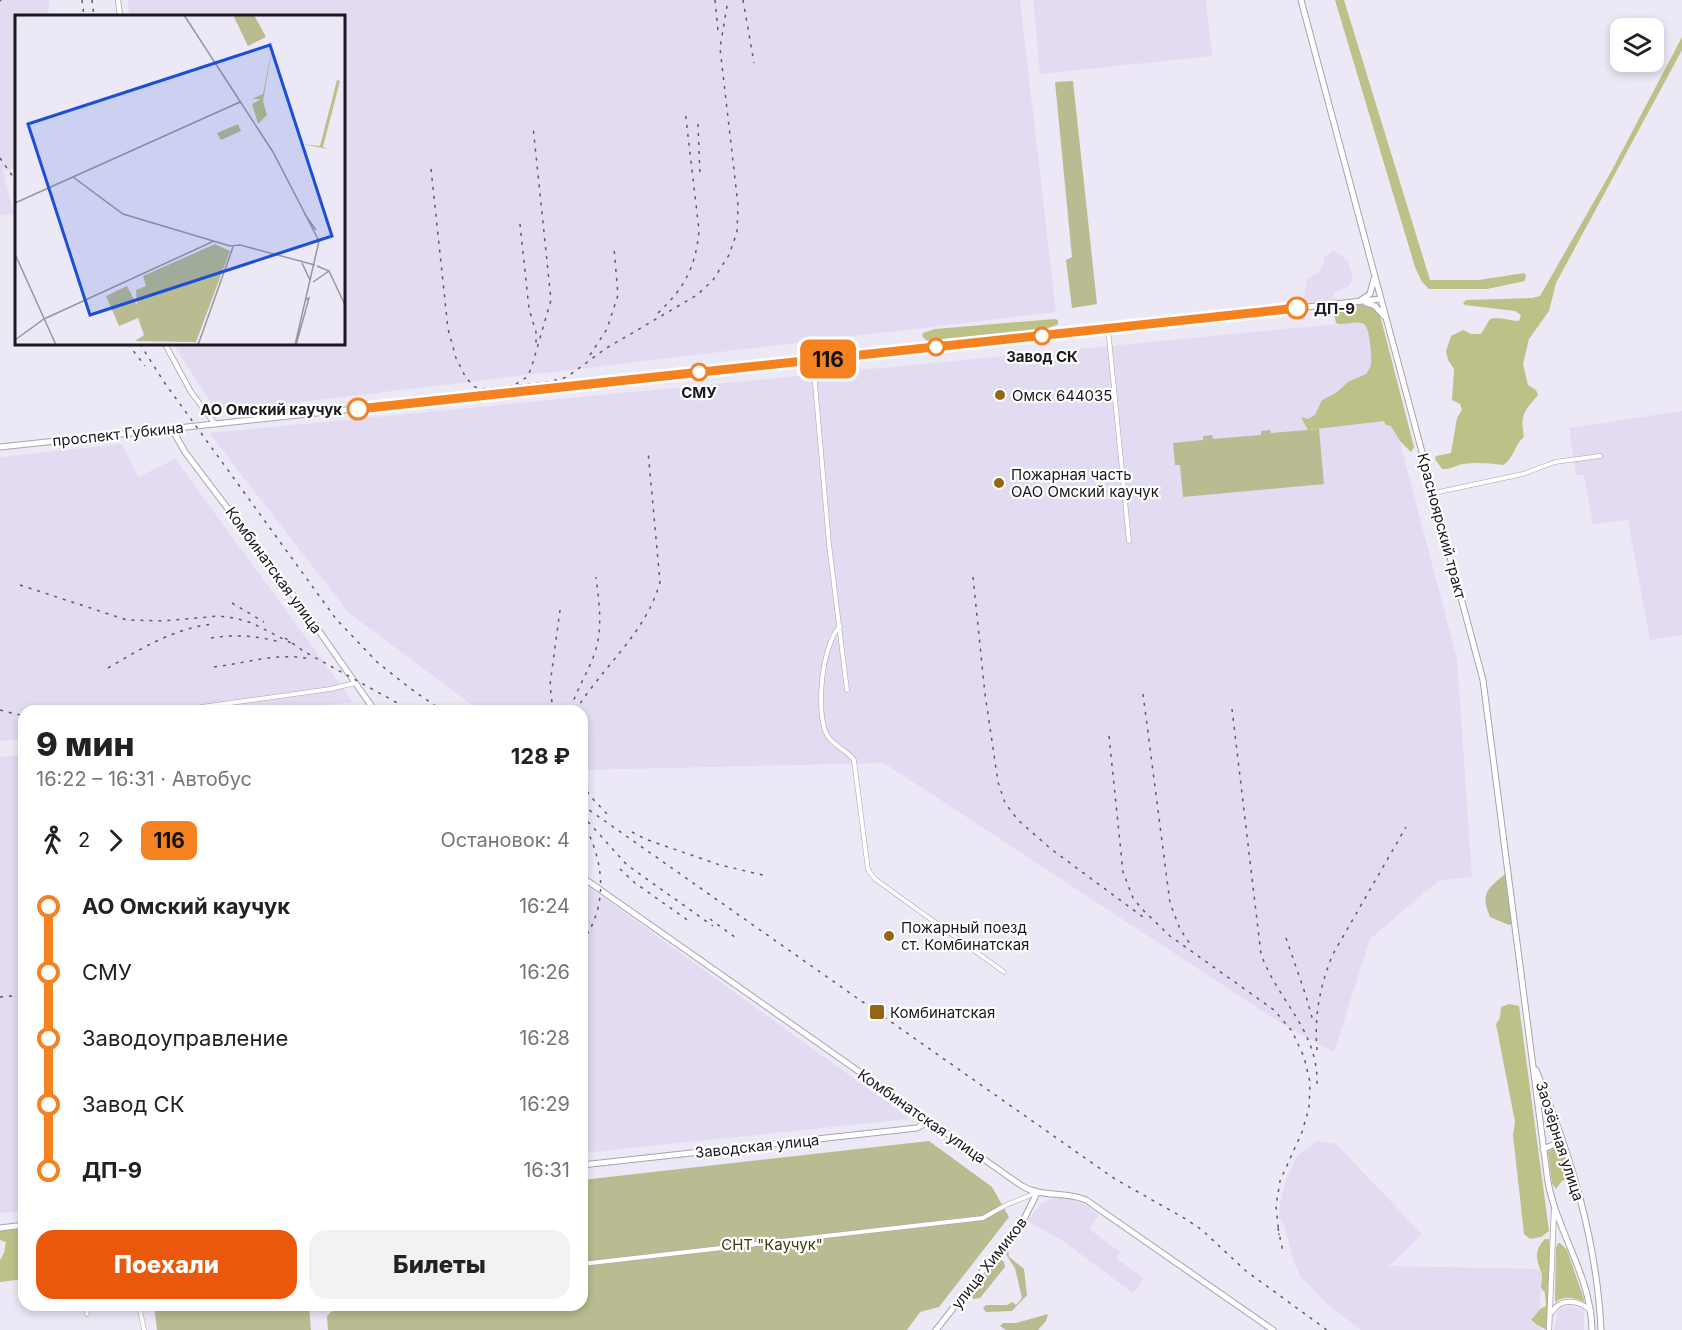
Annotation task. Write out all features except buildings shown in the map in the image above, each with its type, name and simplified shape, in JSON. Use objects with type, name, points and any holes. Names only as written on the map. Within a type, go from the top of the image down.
[{"type":"main road","name":"Красноярский тракт","points":[[1301,0],[1470,626],[1488,705],[1533,1063]]},
{"type":"main road","points":[[1355,302],[1370,294],[1374,285],[1374,274]]},
{"type":"main road","name":"проспект Губкина","points":[[0,447],[1381,299]]},
{"type":"main road","points":[[1355,302],[1375,306],[1387,321]]},
{"type":"main road","name":"Комбинатская улица","points":[[172,429],[185,452],[294,595],[371,705]]},
{"type":"main road","name":"Комбинатская улица","points":[[588,881],[1022,1186],[1037,1193],[1070,1195],[1086,1200],[1273,1330]]},
{"type":"main road","name":"Заозёрная улица","points":[[1533,1063],[1564,1147],[1590,1235],[1601,1330]]},
{"type":"main road","name":"Заозёрная улица","points":[[1533,1063],[1543,1149],[1554,1210],[1585,1283],[1591,1311],[1592,1330]]},
{"type":"main road","name":"Заводская улица","points":[[588,1164],[917,1128],[929,1121]]},
{"type":"main road","points":[[1543,1149],[1555,1144],[1564,1147]]},
{"type":"main road","name":"улица Химиков","points":[[936,1330],[1024,1217],[1037,1193]]},
{"type":"main road","points":[[0,1228],[18,1226]]},
{"type":"street","points":[[118,0],[120,15]]},
{"type":"street","points":[[1108,328],[1129,541]]},
{"type":"street","points":[[166,345],[191,392],[215,424]]},
{"type":"street","points":[[813,360],[829,544],[847,690]]},
{"type":"street","points":[[1434,493],[1523,474],[1555,462],[1600,456]]},
{"type":"street","points":[[840,626],[834,634],[822,677],[821,707],[825,731],[830,740],[850,754],[854,760],[868,870],[875,879],[1004,972]]},
{"type":"street","points":[[216,705],[330,689],[356,683]]},
{"type":"street","points":[[588,1263],[983,1218],[1006,1205],[1037,1193]]},
{"type":"street","name":"Заозёрная улица","points":[[1549,1330],[1554,1210]]},
{"type":"street","points":[[1551,1315],[1557,1306],[1571,1302],[1582,1304],[1591,1311]]},
{"type":"street","points":[[141,1311],[144,1330]]},
{"type":"shaded area","points":[[0,0],[49,0],[48,15],[15,15],[15,167],[7,171],[2,166],[14,214],[0,215]]},
{"type":"shaded area","points":[[128,0],[1020,0],[1056,312],[217,412],[174,345],[345,345],[345,15],[129,15]]},
{"type":"shaded area","points":[[1033,0],[1206,0],[1212,56],[1040,74]]},
{"type":"shaded area","points":[[1332,251],[1348,261],[1353,279],[1349,286],[1335,292],[1334,297],[1338,300],[1297,304],[1304,297],[1307,279],[1318,273],[1324,263],[1324,258]]},
{"type":"shaded area","points":[[1368,321],[1457,659],[1472,877],[1438,881],[1370,939],[1334,1052],[1284,1025],[884,763],[588,770],[588,705],[472,705],[349,613],[209,433]]},
{"type":"shaded area","points":[[1682,411],[1682,635],[1650,640],[1628,520],[1593,524],[1584,475],[1576,475],[1569,428]]},
{"type":"shaded area","points":[[122,444],[138,477],[175,459],[353,702],[326,705],[18,705],[18,739],[0,741],[0,457]]},
{"type":"shaded area","points":[[18,756],[18,1212],[0,1213],[0,757]]},
{"type":"shaded area","points":[[588,886],[910,1119],[588,1152]]},
{"type":"shaded area","points":[[1318,1141],[1336,1144],[1422,1234],[1389,1266],[1538,1269],[1541,1273],[1540,1308],[1530,1320],[1542,1330],[1361,1330],[1328,1305],[1301,1277],[1294,1263],[1284,1224],[1279,1219],[1285,1183],[1297,1156]]},
{"type":"shaded area","points":[[1054,1198],[1075,1198],[1099,1215],[1089,1229],[1120,1252],[1116,1258],[1144,1278],[1133,1293],[1063,1241],[1027,1221],[1043,1202]]},
{"type":"shaded area","points":[[1570,1306],[1584,1310],[1584,1330],[1554,1330],[1558,1311],[1562,1307]]},
{"type":"green space","points":[[1335,0],[1344,0],[1430,280],[1479,280],[1524,273],[1525,281],[1487,289],[1429,289],[1422,282],[1415,267]]},
{"type":"green space","points":[[1682,37],[1682,50],[1556,283],[1549,311],[1529,339],[1523,364],[1528,385],[1536,390],[1538,395],[1524,413],[1524,437],[1510,459],[1503,465],[1472,463],[1442,469],[1435,459],[1436,456],[1451,453],[1457,418],[1462,410],[1460,404],[1452,400],[1454,369],[1448,360],[1446,351],[1451,336],[1463,330],[1471,334],[1481,334],[1490,319],[1519,321],[1521,315],[1515,311],[1463,303],[1466,300],[1540,296],[1612,170]]},
{"type":"green space","points":[[1073,81],[1097,304],[1072,308],[1066,260],[1072,257],[1055,82]]},
{"type":"green space","points":[[1358,305],[1371,307],[1380,315],[1414,447],[1411,452],[1400,441],[1391,426],[1386,425],[1384,421],[1308,430],[1301,417],[1308,419],[1315,415],[1322,400],[1336,393],[1348,382],[1366,374],[1370,368],[1371,350],[1364,324],[1336,323],[1334,314],[1337,307]]},
{"type":"green space","points":[[1058,320],[1058,324],[1021,333],[951,338],[934,342],[928,342],[922,336],[923,333],[935,329]]},
{"type":"green space","points":[[1319,429],[1324,484],[1183,497],[1180,465],[1175,465],[1173,443],[1203,440],[1203,436],[1212,435],[1213,439],[1261,435],[1261,431],[1270,430],[1271,433]]},
{"type":"green space","points":[[1506,875],[1512,923],[1509,925],[1490,917],[1486,903],[1489,888]]},
{"type":"green space","points":[[1509,1004],[1519,1006],[1549,1231],[1541,1237],[1530,1239],[1524,1234],[1513,1135],[1515,1122],[1496,1024],[1500,1018],[1501,1007]]},
{"type":"green space","name":"СНТ \"Каучук\"","points":[[929,1141],[992,1187],[1009,1217],[939,1307],[920,1312],[907,1330],[328,1330],[327,1316],[332,1311],[588,1311],[588,1179]]},
{"type":"green space","points":[[1553,1148],[1561,1152],[1570,1177],[1562,1181],[1556,1189],[1552,1183],[1548,1152]]},
{"type":"green space","points":[[18,1229],[18,1280],[0,1282],[0,1260],[6,1242],[0,1240],[0,1231]]},
{"type":"green space","points":[[1545,1239],[1549,1239],[1550,1275],[1547,1330],[1531,1320],[1540,1309],[1546,1306],[1537,1255]]},
{"type":"green space","points":[[1558,1243],[1567,1250],[1585,1302],[1566,1298],[1555,1302]]},
{"type":"green space","points":[[1006,1248],[1009,1257],[1024,1269],[1027,1295],[1012,1311],[986,1312],[983,1308],[986,1305],[1007,1305],[1012,1302],[1016,1305],[1022,1298],[1015,1268],[1007,1256]]},
{"type":"green space","points":[[1000,1259],[1004,1262],[1005,1267],[980,1298],[973,1299],[972,1292]]},
{"type":"green space","points":[[155,1311],[309,1311],[311,1330],[157,1330]]},
{"type":"green space","points":[[1048,1314],[1046,1321],[1038,1330],[1006,1330],[1000,1326],[1003,1323],[1016,1323]]},
{"type":"railway","points":[[82,0],[84,15]]},
{"type":"railway","points":[[92,0],[94,15]]},
{"type":"railway","points":[[715,0],[718,31]]},
{"type":"railway","points":[[431,169],[448,329],[456,358],[466,378],[475,387],[486,389],[549,382],[567,377],[605,349],[697,295],[713,280],[729,255],[737,232],[738,205],[720,48],[728,0]]},
{"type":"railway","points":[[743,0],[754,63]]},
{"type":"railway","points":[[658,313],[675,295],[688,276],[695,255],[699,230],[685,110]]},
{"type":"railway","points":[[698,124],[700,176]]},
{"type":"railway","points":[[516,384],[527,377],[531,369],[551,300],[533,126]]},
{"type":"railway","points":[[0,158],[15,180]]},
{"type":"railway","points":[[520,224],[529,309],[536,332],[536,343]]},
{"type":"railway","points":[[590,355],[607,329],[618,295],[614,248]]},
{"type":"railway","points":[[129,345],[145,366]]},
{"type":"railway","points":[[141,345],[164,382],[336,619],[377,662],[434,705]]},
{"type":"railway","points":[[580,705],[637,630],[656,595],[660,582],[648,451]]},
{"type":"railway","points":[[572,705],[592,659],[599,634],[600,615],[596,577]]},
{"type":"railway","points":[[973,577],[985,694],[998,782],[1005,803],[1018,820],[1051,849],[1143,917]]},
{"type":"railway","points":[[20,585],[127,620],[163,621],[219,616],[235,618],[252,623],[291,643]]},
{"type":"railway","points":[[232,603],[264,622]]},
{"type":"railway","points":[[552,705],[550,685],[560,610]]},
{"type":"railway","points":[[108,668],[171,635],[212,624]]},
{"type":"railway","points":[[211,638],[246,636],[280,642]]},
{"type":"railway","points":[[285,638],[305,652],[401,705]]},
{"type":"railway","points":[[214,667],[275,657],[311,659]]},
{"type":"railway","points":[[1143,694],[1170,903],[1180,929],[1192,947]]},
{"type":"railway","points":[[1232,709],[1261,954],[1277,987],[1305,1032],[1316,1066],[1317,1086]]},
{"type":"railway","points":[[0,710],[18,714]]},
{"type":"railway","points":[[1109,736],[1123,872],[1133,898],[1170,936],[1274,1010],[1292,1031],[1304,1057],[1310,1082],[1309,1108],[1302,1132],[1280,1181],[1276,1206],[1279,1235]]},
{"type":"railway","points":[[588,793],[608,815]]},
{"type":"railway","points":[[588,809],[1115,1179],[1202,1230],[1246,1271],[1327,1330]]},
{"type":"railway","points":[[588,822],[627,865],[713,926]]},
{"type":"railway","points":[[1317,1050],[1316,1025],[1319,1001],[1333,954],[1406,827]]},
{"type":"railway","points":[[632,832],[645,839],[720,865],[763,875]]},
{"type":"railway","points":[[588,833],[596,854],[601,884],[596,914],[588,932]]},
{"type":"railway","points":[[620,869],[635,883],[689,921]]},
{"type":"railway","points":[[710,919],[739,940]]},
{"type":"railway","points":[[1286,938],[1313,1021]]},
{"type":"railway","points":[[0,997],[18,996]]},
{"type":"railway","points":[[1278,1228],[1283,1252]]},
{"type":"bus line","name":"116","points":[[358,409],[1297,308]]},
{"type":"place","name":"ДП-9","points":[[1297,308]]},
{"type":"place","name":"Завод СК","points":[[1042,336]]},
{"type":"place","name":"СМУ","points":[[699,372]]},
{"type":"place","name":"Омск 644035","points":[[1000,395]]},
{"type":"place","name":"АО Омский каучук","points":[[358,409]]},
{"type":"place","name":"Пожарная часть ОАО Омский каучук","points":[[999,483]]},
{"type":"place","name":"Пожарный поезд ст. Комбинатская","points":[[889,936]]},
{"type":"place","name":"Комбинатская","points":[[877,1012]]}]
